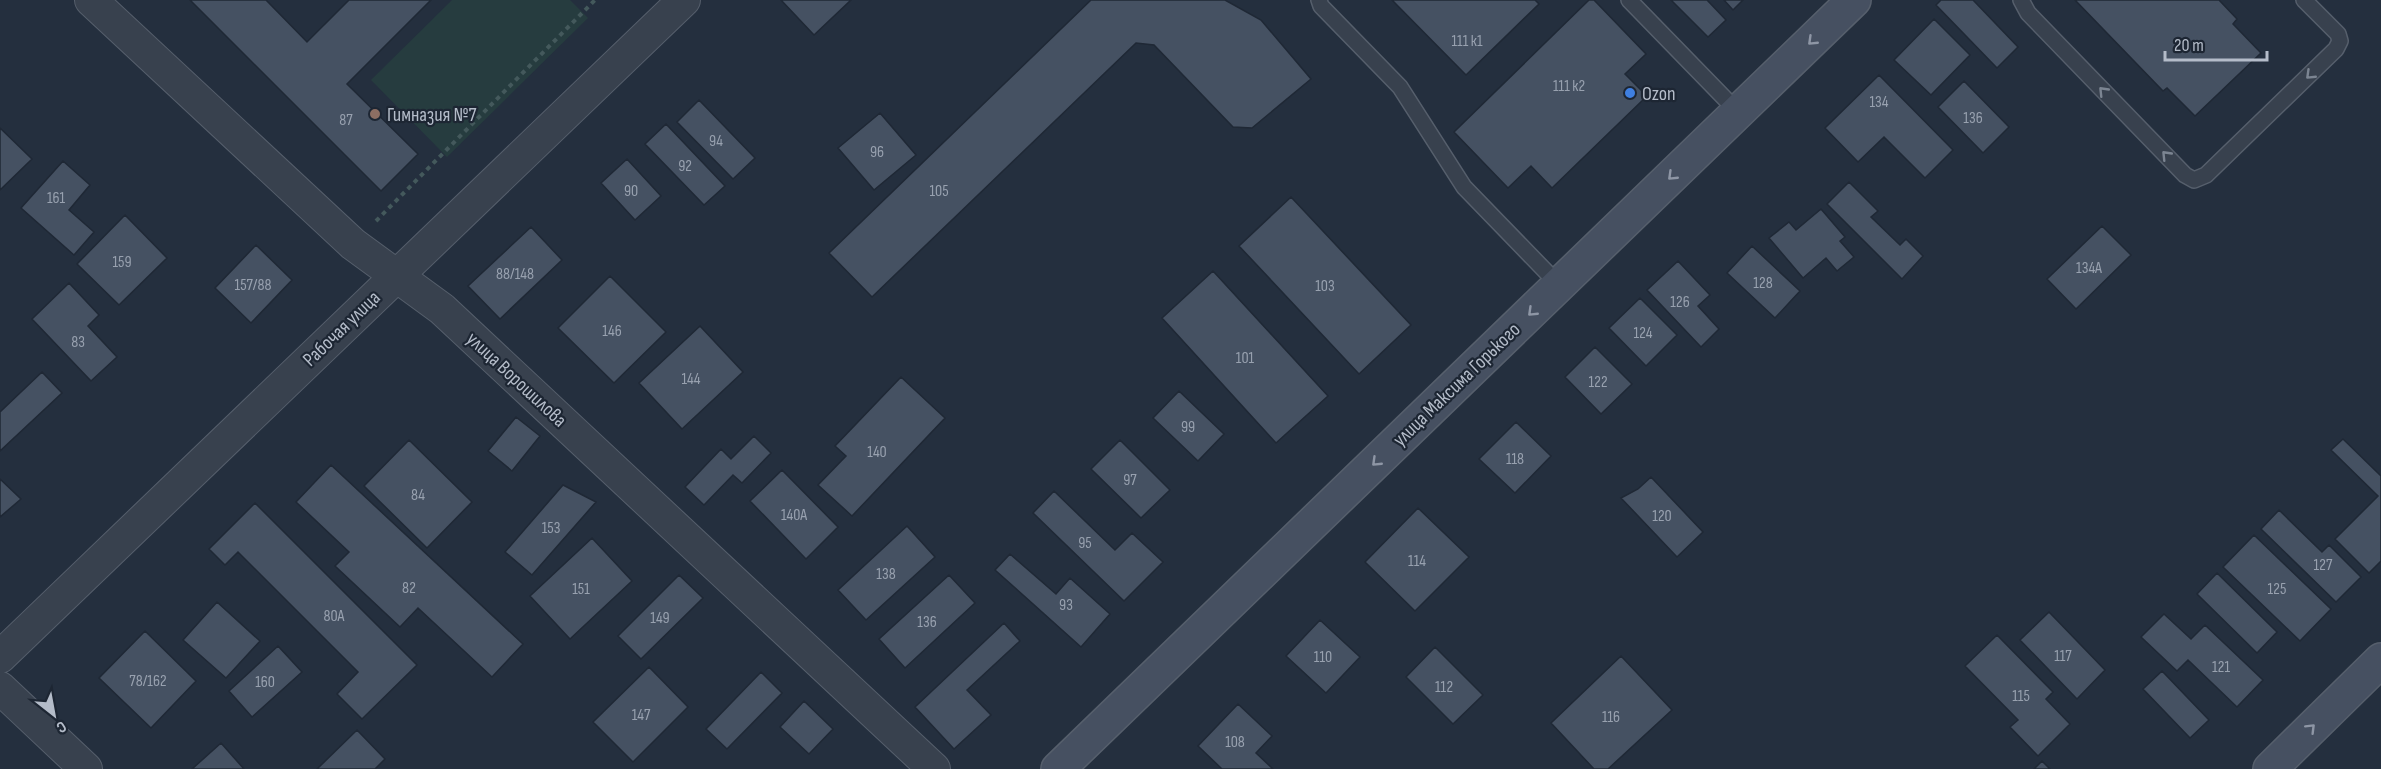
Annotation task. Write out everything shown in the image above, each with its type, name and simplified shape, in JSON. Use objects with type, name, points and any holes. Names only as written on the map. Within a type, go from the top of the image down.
[{"type":"main road","name":"улица Максима Горького","points":[[1058,769],[1854,0]]},
{"type":"main road","points":[[2270,769],[2381,660]]},
{"type":"street","name":"улица Ворошилова","points":[[91,0],[353,244],[442,309],[934,769]]},
{"type":"street","name":"Рабочая улица","points":[[0,657],[394,276],[684,0]]},
{"type":"street","points":[[0,688],[86,769]]},
{"type":"lane","points":[[1319,0],[1321,6],[1400,87],[1464,187],[1559,285]]},
{"type":"lane","points":[[1629,0],[1738,112]]},
{"type":"lane","points":[[2020,0],[2028,13],[2044,30],[2185,175],[2194,180],[2206,175],[2336,49],[2340,41],[2338,34],[2304,0]]},
{"type":"path","points":[[353,244],[595,0]]},
{"type":"green space","points":[[452,0],[570,0],[588,18],[447,157],[371,80]]},
{"type":"building","points":[[190,0],[266,0],[307,42],[349,0],[431,0],[347,84],[418,154],[381,191]]},
{"type":"building","points":[[781,0],[851,0],[814,35]]},
{"type":"building","points":[[1091,0],[1225,0],[1261,20],[1311,79],[1252,128],[1233,127],[1154,45],[1136,43],[872,297],[829,253]]},
{"type":"building","points":[[1392,0],[1535,0],[1539,4],[1466,75]]},
{"type":"building","points":[[1589,0],[1594,0],[1646,54],[1625,74],[1647,96],[1552,188],[1531,166],[1508,188],[1454,132]]},
{"type":"building","points":[[1671,0],[1707,0],[1726,20],[1708,37]]},
{"type":"building","points":[[1724,0],[1743,0],[1733,10]]},
{"type":"building","points":[[1941,0],[1973,0],[2018,47],[1997,68],[1936,5]]},
{"type":"building","points":[[2075,0],[2219,0],[2237,19],[2233,24],[2261,53],[2195,116],[2167,88],[2163,91]]},
{"type":"building","points":[[1934,19],[1970,55],[1931,95],[1894,60]]},
{"type":"building","points":[[1879,75],[1953,150],[1925,178],[1884,137],[1858,162],[1825,128]]},
{"type":"building","points":[[1964,81],[2009,127],[1983,153],[1938,107]]},
{"type":"building","points":[[699,100],[755,158],[733,179],[677,122]]},
{"type":"building","points":[[880,113],[916,155],[874,190],[838,148]]},
{"type":"building","points":[[666,124],[725,186],[704,205],[645,144]]},
{"type":"building","points":[[0,128],[32,159],[0,190]]},
{"type":"building","points":[[627,159],[661,196],[635,220],[601,183]]},
{"type":"building","points":[[63,161],[90,185],[69,210],[94,232],[74,255],[21,208]]},
{"type":"building","points":[[1849,182],[1878,211],[1871,217],[1900,245],[1906,239],[1923,256],[1902,279],[1827,204]]},
{"type":"building","points":[[1291,197],[1411,325],[1359,374],[1239,246]]},
{"type":"building","points":[[1821,209],[1845,237],[1840,241],[1854,257],[1837,271],[1826,258],[1803,278],[1769,238],[1789,222],[1796,230]]},
{"type":"building","points":[[125,215],[167,258],[119,305],[77,264]]},
{"type":"building","points":[[2102,226],[2131,255],[2076,309],[2047,279]]},
{"type":"building","points":[[531,227],[562,260],[500,319],[468,286]]},
{"type":"building","points":[[256,245],[292,280],[251,323],[215,288]]},
{"type":"building","points":[[1752,246],[1800,291],[1775,318],[1727,273]]},
{"type":"building","points":[[1678,261],[1710,295],[1698,306],[1719,329],[1701,347],[1647,290]]},
{"type":"building","points":[[1213,271],[1328,396],[1276,443],[1162,318]]},
{"type":"building","points":[[610,276],[666,332],[614,383],[558,328]]},
{"type":"building","points":[[69,283],[99,315],[88,326],[117,357],[91,381],[32,319]]},
{"type":"building","points":[[1640,298],[1677,335],[1646,366],[1609,328]]},
{"type":"building","points":[[700,326],[743,372],[682,429],[639,383]]},
{"type":"building","points":[[1595,347],[1632,384],[1601,414],[1565,377]]},
{"type":"building","points":[[42,372],[62,393],[0,451],[0,412]]},
{"type":"building","points":[[901,377],[945,418],[852,516],[818,485],[846,456],[835,446]]},
{"type":"building","points":[[1179,391],[1224,434],[1198,461],[1153,418]]},
{"type":"building","points":[[516,417],[540,436],[512,471],[488,451]]},
{"type":"building","points":[[1516,422],[1551,456],[1515,493],[1479,459]]},
{"type":"building","points":[[754,436],[771,453],[742,483],[733,475],[704,505],[685,487],[721,449],[731,459]]},
{"type":"building","points":[[2343,439],[2381,476],[2381,561],[2369,573],[2335,539],[2378,496],[2331,450]]},
{"type":"building","points":[[409,440],[472,502],[427,548],[364,486]]},
{"type":"building","points":[[1120,440],[1170,490],[1141,518],[1091,469]]},
{"type":"building","points":[[331,465],[523,644],[492,677],[418,608],[400,627],[335,566],[349,552],[296,502]]},
{"type":"building","points":[[782,470],[838,527],[806,559],[750,501]]},
{"type":"building","points":[[1651,477],[1703,532],[1677,557],[1621,498],[1638,489]]},
{"type":"building","points":[[0,479],[21,499],[0,517]]},
{"type":"building","points":[[563,485],[596,502],[532,575],[505,552]]},
{"type":"building","points":[[1054,491],[1115,550],[1132,533],[1163,562],[1124,601],[1033,513]]},
{"type":"building","points":[[255,503],[417,665],[362,719],[337,694],[358,672],[238,552],[225,565],[209,549]]},
{"type":"building","points":[[1418,508],[1469,557],[1415,611],[1365,562]]},
{"type":"building","points":[[2279,510],[2322,552],[2329,545],[2361,577],[2336,602],[2261,529]]},
{"type":"building","points":[[907,526],[935,557],[866,620],[838,590]]},
{"type":"building","points":[[2254,535],[2331,609],[2300,641],[2223,567]]},
{"type":"building","points":[[592,538],[632,581],[570,639],[530,596]]},
{"type":"building","points":[[1010,554],[1056,594],[1070,578],[1110,614],[1081,647],[995,570]]},
{"type":"building","points":[[2217,573],[2277,632],[2257,653],[2197,594]]},
{"type":"building","points":[[679,575],[703,598],[641,659],[618,636]]},
{"type":"building","points":[[949,575],[975,603],[905,668],[879,639]]},
{"type":"building","points":[[217,602],[260,641],[226,678],[183,640]]},
{"type":"building","points":[[2049,612],[2105,670],[2077,699],[2020,640]]},
{"type":"building","points":[[2164,614],[2191,639],[2205,625],[2263,680],[2237,707],[2188,660],[2177,671],[2141,637]]},
{"type":"building","points":[[1320,620],[1360,657],[1326,693],[1286,656]]},
{"type":"building","points":[[1004,623],[1020,641],[967,690],[991,715],[954,749],[915,707]]},
{"type":"building","points":[[145,631],[196,681],[151,728],[99,678]]},
{"type":"building","points":[[1997,635],[2053,692],[2046,699],[2070,724],[2038,756],[2010,727],[2018,720],[1965,666]]},
{"type":"building","points":[[278,646],[302,672],[252,717],[229,691]]},
{"type":"building","points":[[1435,647],[1483,695],[1453,724],[1406,677]]},
{"type":"building","points":[[1621,656],[1672,710],[1608,769],[1594,769],[1551,723]]},
{"type":"building","points":[[649,667],[688,707],[633,762],[593,722]]},
{"type":"building","points":[[2162,671],[2209,720],[2190,738],[2143,689]]},
{"type":"building","points":[[761,672],[782,693],[727,749],[706,729]]},
{"type":"building","points":[[804,701],[833,729],[809,754],[780,727]]},
{"type":"building","points":[[1238,704],[1272,736],[1256,753],[1273,769],[1222,769],[1198,746]]},
{"type":"building","points":[[357,730],[385,759],[375,769],[317,769]]},
{"type":"building","points":[[221,743],[244,769],[192,769]]},
{"type":"building","points":[[2042,761],[2050,769],[2034,769]]},
{"type":"place","name":"Ozon","points":[[1630,93]]},
{"type":"place","name":"Гимназия №7","points":[[375,114]]}]
